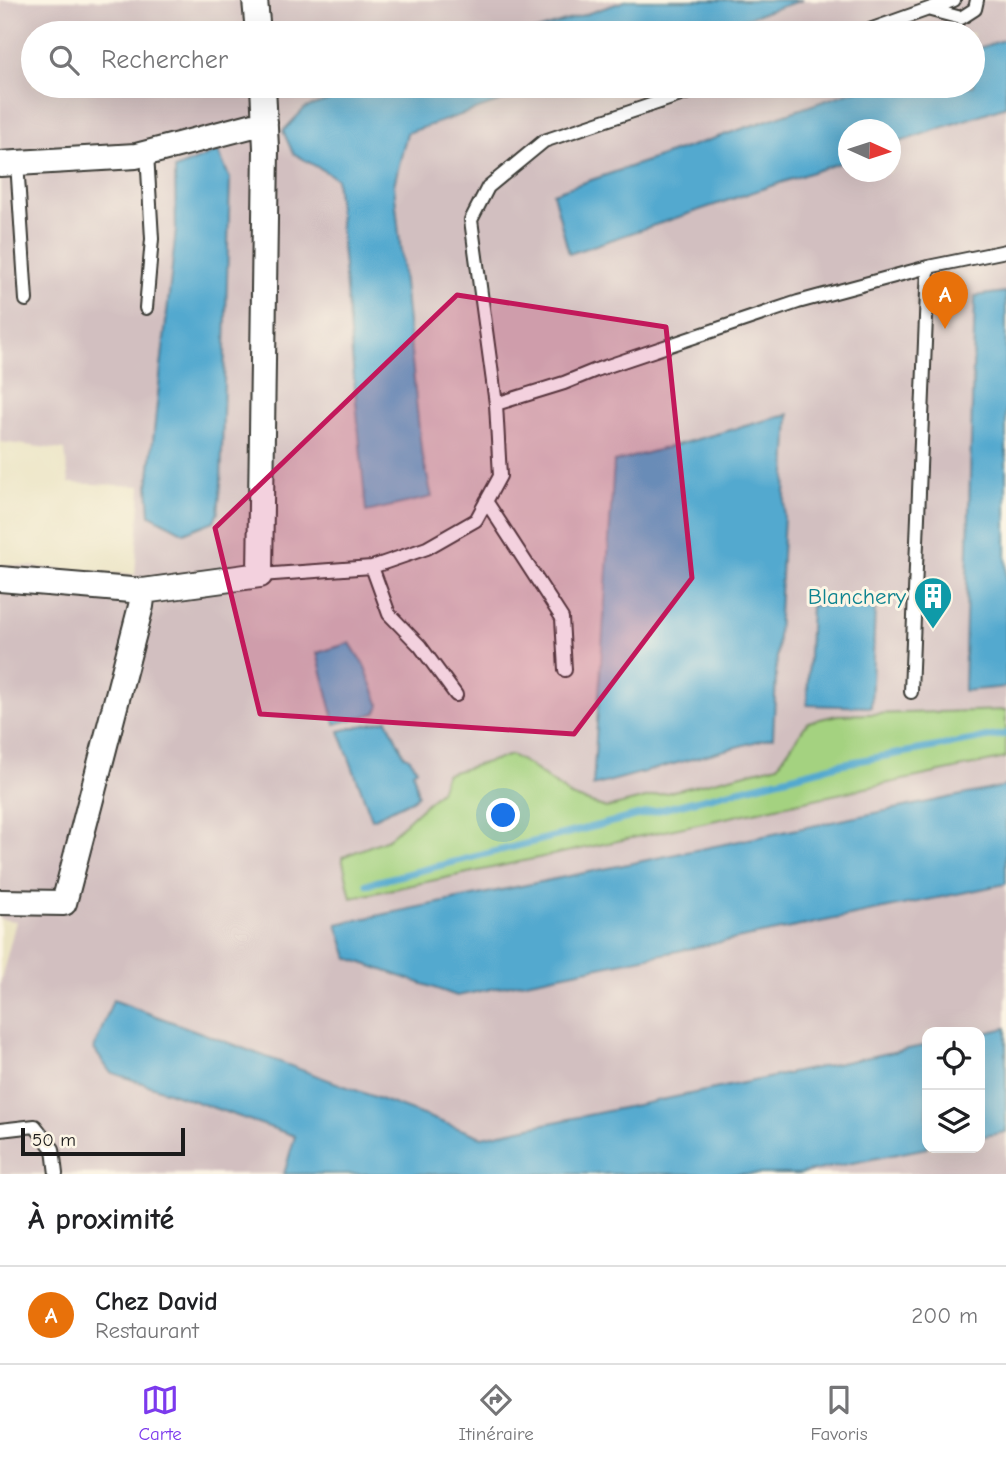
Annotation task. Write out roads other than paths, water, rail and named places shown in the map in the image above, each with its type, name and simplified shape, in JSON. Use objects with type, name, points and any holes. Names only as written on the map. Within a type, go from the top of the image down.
[{"type":"street","points":[[255,0],[257,21]]},
{"type":"street","points":[[0,579],[143,592],[260,575],[264,98]]},
{"type":"street","points":[[9,163],[136,156],[265,122]]},
{"type":"street","points":[[0,902],[64,903],[143,592]]},
{"type":"lane","points":[[896,21],[954,0]]},
{"type":"lane","points":[[931,9],[961,19],[975,9],[977,0]]},
{"type":"lane","points":[[260,575],[372,567],[427,548],[476,520],[500,476],[496,404],[471,220],[488,187],[544,141],[671,98]]},
{"type":"lane","points":[[146,308],[152,239],[147,153]]},
{"type":"lane","points":[[9,163],[26,300]]},
{"type":"lane","points":[[496,404],[798,302],[928,267],[1006,251]]},
{"type":"lane","points":[[911,692],[928,267]]},
{"type":"lane","points":[[486,501],[562,618],[565,670]]},
{"type":"lane","points":[[372,567],[388,614],[420,646],[456,695]]},
{"type":"lane","points":[[0,1130],[35,1126],[53,1149],[56,1174]]},
{"type":"water","points":[[628,0],[802,0],[738,21],[565,21]]},
{"type":"water","points":[[1006,39],[1006,106],[901,142],[901,119],[838,119],[838,163],[569,254],[553,193],[833,98],[985,98],[985,46]]},
{"type":"water","points":[[335,98],[511,98],[407,133],[394,185],[421,449],[432,497],[366,512],[336,178],[293,153],[283,131],[305,108]]},
{"type":"water","points":[[218,151],[230,179],[221,484],[218,513],[214,521],[184,533],[150,515],[148,486],[176,230],[175,169]]},
{"type":"water","points":[[1006,292],[1006,687],[964,691],[975,296]]},
{"type":"water","points":[[789,414],[773,737],[593,786],[614,462]]},
{"type":"water","points":[[811,605],[875,608],[871,707],[807,705]]},
{"type":"water","points":[[350,643],[365,667],[380,706],[376,713],[335,724],[317,653]]},
{"type":"water","points":[[387,720],[404,755],[417,769],[413,772],[418,795],[372,819],[339,731]]},
{"type":"water","points":[[1006,786],[1006,884],[457,996],[348,958],[337,924]]},
{"type":"water","points":[[113,1000],[482,1137],[922,1046],[922,1149],[798,1174],[284,1174],[295,1136],[110,1072],[94,1049]]},
{"type":"water","points":[[1006,1028],[1006,1132],[985,1136],[985,1090],[985,1033]]},
{"type":"waterway","points":[[367,884],[841,764],[1006,734]]},
{"type":"place","name":"Chez David","points":[[945,329]]},
{"type":"place","name":"Blanchery","points":[[933,630]]}]
